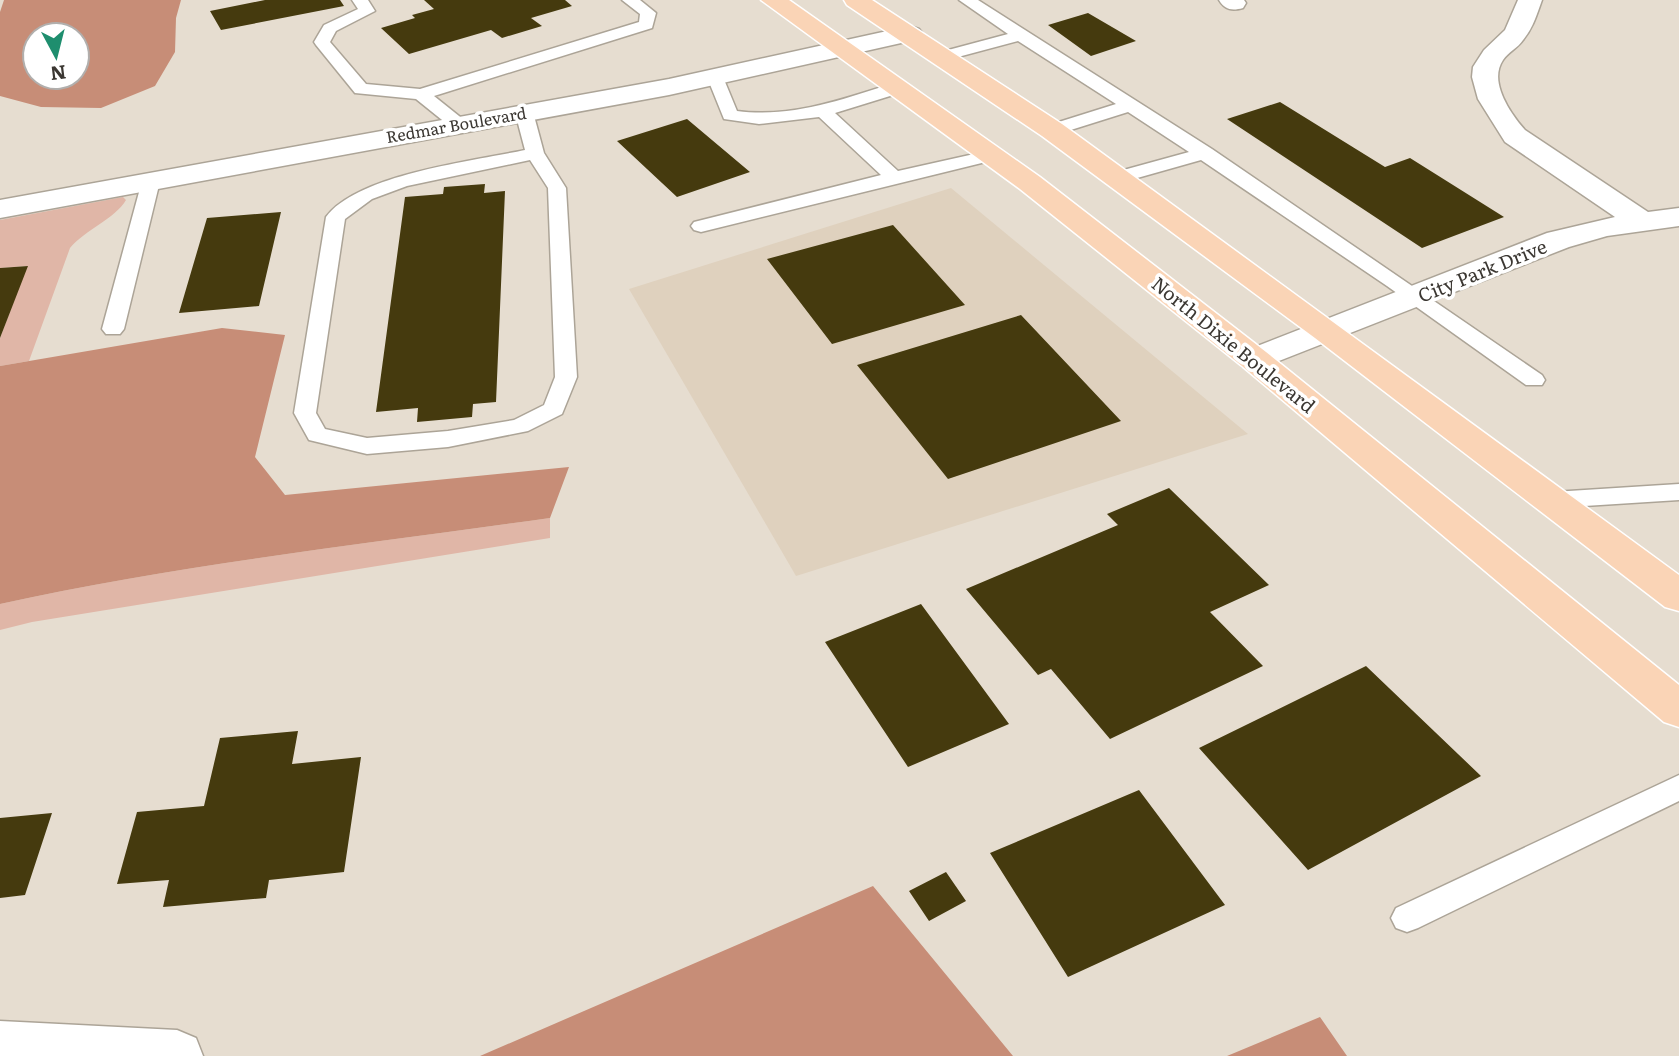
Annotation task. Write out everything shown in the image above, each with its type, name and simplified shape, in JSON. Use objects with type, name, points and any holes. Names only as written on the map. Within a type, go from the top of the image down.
[{"type":"highway","name":"North Dixie Boulevard","points":[[773,0],[1030,183],[1254,359],[1679,710]]},
{"type":"highway","points":[[856,0],[1052,130],[1327,331],[1679,596]]},
{"type":"street","points":[[1530,0],[1511,39],[1492,55],[1486,65],[1485,80],[1502,121],[1525,142],[1640,220]]},
{"type":"street","name":"Redmar Boulevard","points":[[0,209],[715,77],[910,34]]},
{"type":"street","name":"City Park Drive","points":[[1254,359],[1558,240],[1640,220],[1679,216]]},
{"type":"street","points":[[16,1050],[177,1056]]},
{"type":"lane","points":[[360,0],[367,11],[330,28],[322,42],[361,89],[421,93],[646,25],[648,13],[630,0]]},
{"type":"lane","points":[[967,0],[1206,153],[1419,296],[1534,380]]},
{"type":"lane","points":[[943,56],[1021,35]]},
{"type":"lane","points":[[715,77],[730,115],[759,119],[823,111],[897,88]]},
{"type":"lane","points":[[421,93],[458,124]]},
{"type":"lane","points":[[1052,130],[1129,106]]},
{"type":"lane","points":[[823,111],[894,177]]},
{"type":"lane","points":[[524,112],[535,153],[556,188],[566,377],[554,409],[520,426],[448,439],[367,446],[317,435],[305,413],[337,217],[365,195],[402,182],[535,153]]},
{"type":"lane","points":[[1115,178],[1206,153]]},
{"type":"lane","points":[[701,226],[992,155]]},
{"type":"lane","points":[[113,329],[151,181]]},
{"type":"lane","points":[[1553,500],[1679,492]]},
{"type":"lane","points":[[1407,918],[1679,787]]},
{"type":"shaded area","points":[[4,0],[181,0],[176,18],[175,52],[155,86],[101,108],[41,107],[0,96],[0,12]]},
{"type":"shaded area","points":[[951,188],[1248,434],[796,576],[629,289]]},
{"type":"shaded area","points":[[123,197],[126,200],[115,213],[70,248],[29,361],[0,366],[0,338],[27,266],[0,268],[0,220]]},
{"type":"shaded area","points":[[222,328],[285,335],[255,457],[285,495],[569,467],[550,518],[205,566],[0,604],[0,366]]},
{"type":"shaded area","points":[[550,518],[550,538],[32,622],[0,630],[0,604],[68,590],[274,556]]},
{"type":"shaded area","points":[[873,886],[1013,1056],[480,1056]]},
{"type":"shaded area","points":[[1320,1017],[1347,1056],[1227,1056]]},
{"type":"building","points":[[265,0],[340,0],[344,6],[221,30],[210,11]]},
{"type":"building","points":[[424,0],[565,0],[572,6],[531,18],[542,26],[502,38],[491,30],[409,54],[381,28],[434,9]]},
{"type":"building","points":[[1088,13],[1136,41],[1091,56],[1048,25]]},
{"type":"building","points":[[1280,102],[1385,167],[1410,158],[1504,217],[1422,248],[1227,119]]},
{"type":"building","points":[[687,119],[750,172],[677,197],[617,141]]},
{"type":"building","points":[[485,184],[484,193],[505,191],[496,402],[473,404],[472,417],[417,422],[418,408],[376,412],[405,197],[443,194],[444,187]]},
{"type":"building","points":[[281,212],[259,306],[179,313],[207,218]]},
{"type":"building","points":[[893,225],[965,305],[832,344],[767,259]]},
{"type":"building","points":[[28,266],[0,338],[0,268]]},
{"type":"building","points":[[1021,315],[1121,421],[948,479],[857,365]]},
{"type":"building","points":[[1169,488],[1269,585],[1210,612],[1263,666],[1110,739],[1051,669],[1038,675],[966,589],[1118,525],[1107,514]]},
{"type":"building","points":[[921,604],[1009,724],[908,767],[825,642]]},
{"type":"building","points":[[1366,666],[1481,776],[1308,870],[1199,748]]},
{"type":"building","points":[[298,731],[292,764],[361,757],[344,872],[269,880],[266,898],[163,907],[169,880],[117,884],[137,812],[204,806],[220,738]]},
{"type":"building","points":[[1139,790],[1225,905],[1068,977],[990,853]]},
{"type":"building","points":[[52,813],[25,895],[0,898],[0,818]]},
{"type":"building","points":[[946,872],[966,901],[929,921],[909,891]]}]
